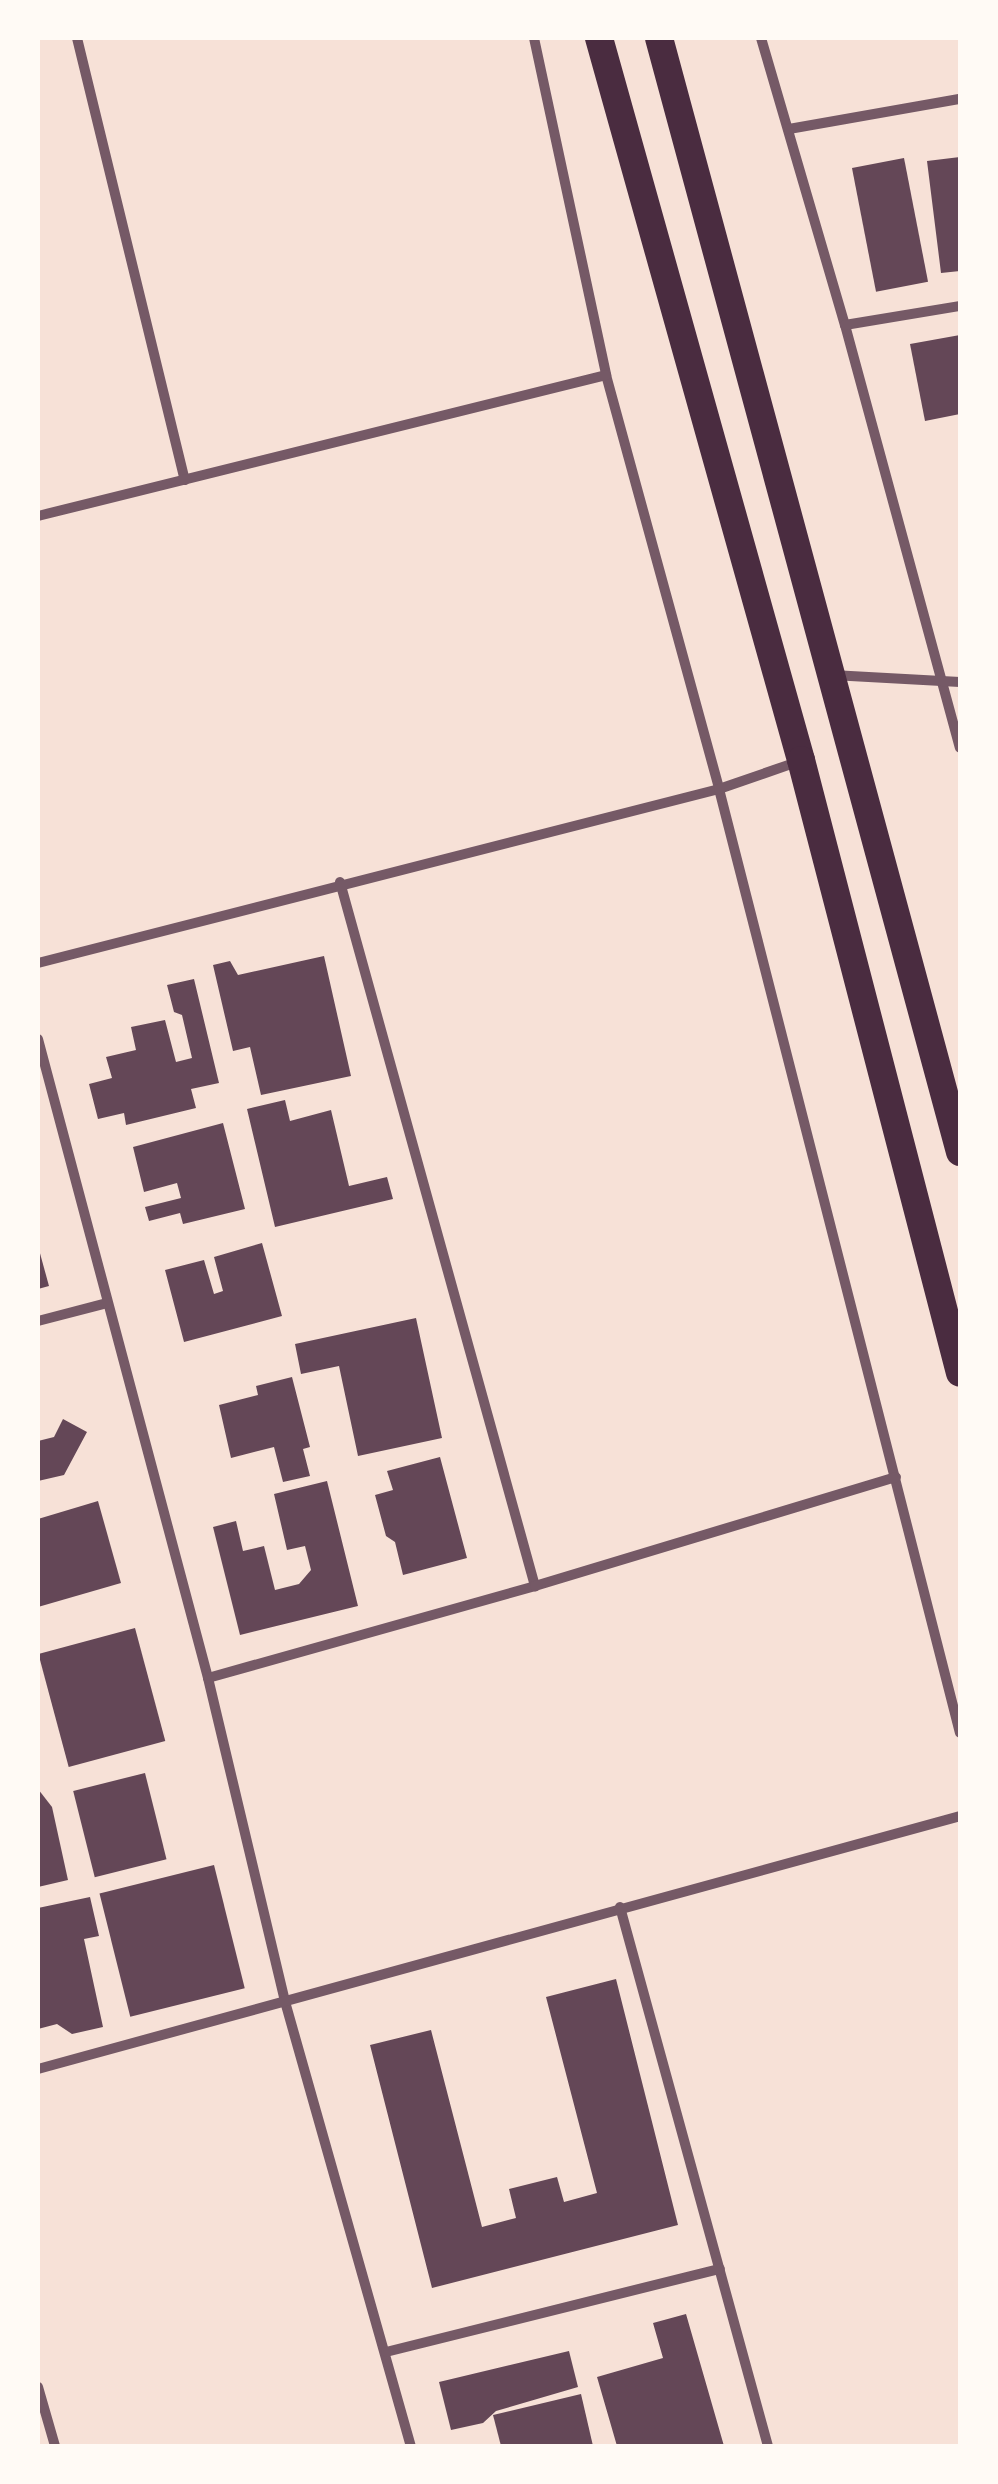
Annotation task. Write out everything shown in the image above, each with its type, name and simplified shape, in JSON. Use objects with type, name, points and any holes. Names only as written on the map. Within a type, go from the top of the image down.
[{"type":"highway","points":[[599,38],[801,760],[960,1373]]},
{"type":"highway","points":[[659,38],[960,1152]]},
{"type":"street","points":[[76,38],[184,480]]},
{"type":"street","points":[[534,38],[606,375],[719,789],[960,1732]]},
{"type":"street","points":[[761,38],[845,325],[960,748]]},
{"type":"street","points":[[789,129],[960,99]]},
{"type":"street","points":[[845,325],[960,306]]},
{"type":"street","points":[[38,516],[606,375]]},
{"type":"street","points":[[831,675],[960,682]]},
{"type":"street","points":[[38,962],[340,882],[719,789],[801,760]]},
{"type":"street","points":[[340,882],[535,1586]]},
{"type":"street","points":[[38,1039],[208,1678],[284,1998],[411,2446]]},
{"type":"street","points":[[38,1321],[106,1303]]},
{"type":"street","points":[[208,1678],[896,1478]]},
{"type":"street","points":[[38,2069],[284,1998],[960,1816]]},
{"type":"street","points":[[620,1907],[768,2446]]},
{"type":"street","points":[[386,2352],[720,2268]]},
{"type":"street","points":[[38,2387],[55,2446]]},
{"type":"building","points":[[960,157],[960,271],[941,273],[927,161]]},
{"type":"building","points":[[904,158],[928,282],[876,292],[852,168]]},
{"type":"building","points":[[960,335],[960,414],[925,421],[910,344]]},
{"type":"building","points":[[324,956],[351,1076],[261,1095],[250,1047],[233,1051],[213,965],[230,961],[238,975]]},
{"type":"building","points":[[194,979],[219,1083],[191,1089],[196,1108],[126,1125],[124,1113],[98,1119],[89,1084],[112,1078],[106,1057],[136,1050],[131,1027],[165,1020],[176,1062],[192,1058],[182,1015],[174,1012],[167,985]]},
{"type":"building","points":[[285,1100],[290,1121],[331,1110],[349,1186],[387,1177],[393,1199],[275,1227],[247,1109]]},
{"type":"building","points":[[223,1123],[245,1209],[183,1224],[180,1213],[149,1221],[145,1207],[181,1198],[177,1183],[144,1192],[133,1147]]},
{"type":"building","points":[[262,1243],[282,1316],[184,1342],[165,1270],[204,1260],[214,1294],[223,1291],[214,1257]]},
{"type":"building","points":[[38,1246],[49,1286],[38,1289]]},
{"type":"building","points":[[416,1318],[442,1438],[358,1456],[339,1366],[301,1374],[295,1344]]},
{"type":"building","points":[[292,1377],[310,1447],[303,1449],[310,1476],[283,1482],[274,1447],[231,1458],[219,1405],[258,1395],[256,1386]]},
{"type":"building","points":[[63,1419],[87,1432],[64,1475],[38,1481],[38,1441],[54,1437]]},
{"type":"building","points":[[440,1457],[467,1558],[403,1575],[395,1542],[386,1536],[375,1495],[393,1490],[387,1471]]},
{"type":"building","points":[[327,1481],[358,1606],[240,1635],[213,1527],[236,1521],[243,1551],[264,1546],[275,1590],[299,1584],[311,1570],[305,1546],[287,1550],[274,1494]]},
{"type":"building","points":[[98,1501],[121,1583],[38,1607],[38,1519]]},
{"type":"building","points":[[135,1628],[165,1741],[69,1767],[38,1654]]},
{"type":"building","points":[[145,1773],[167,1859],[95,1877],[73,1791]]},
{"type":"building","points":[[38,1789],[52,1807],[68,1880],[38,1887]]},
{"type":"building","points":[[214,1865],[245,1988],[130,2017],[100,1894]]},
{"type":"building","points":[[90,1897],[99,1936],[84,1939],[103,2027],[72,2034],[57,2024],[38,2029],[38,1908]]},
{"type":"building","points":[[616,1979],[678,2225],[432,2288],[370,2045],[431,2030],[482,2227],[516,2218],[509,2189],[557,2177],[564,2202],[597,2193],[546,1997]]},
{"type":"building","points":[[686,2314],[724,2446],[617,2446],[597,2377],[663,2358],[653,2323]]},
{"type":"building","points":[[569,2351],[578,2387],[496,2411],[483,2423],[451,2430],[439,2382]]},
{"type":"building","points":[[581,2394],[593,2446],[501,2446],[493,2415]]}]
